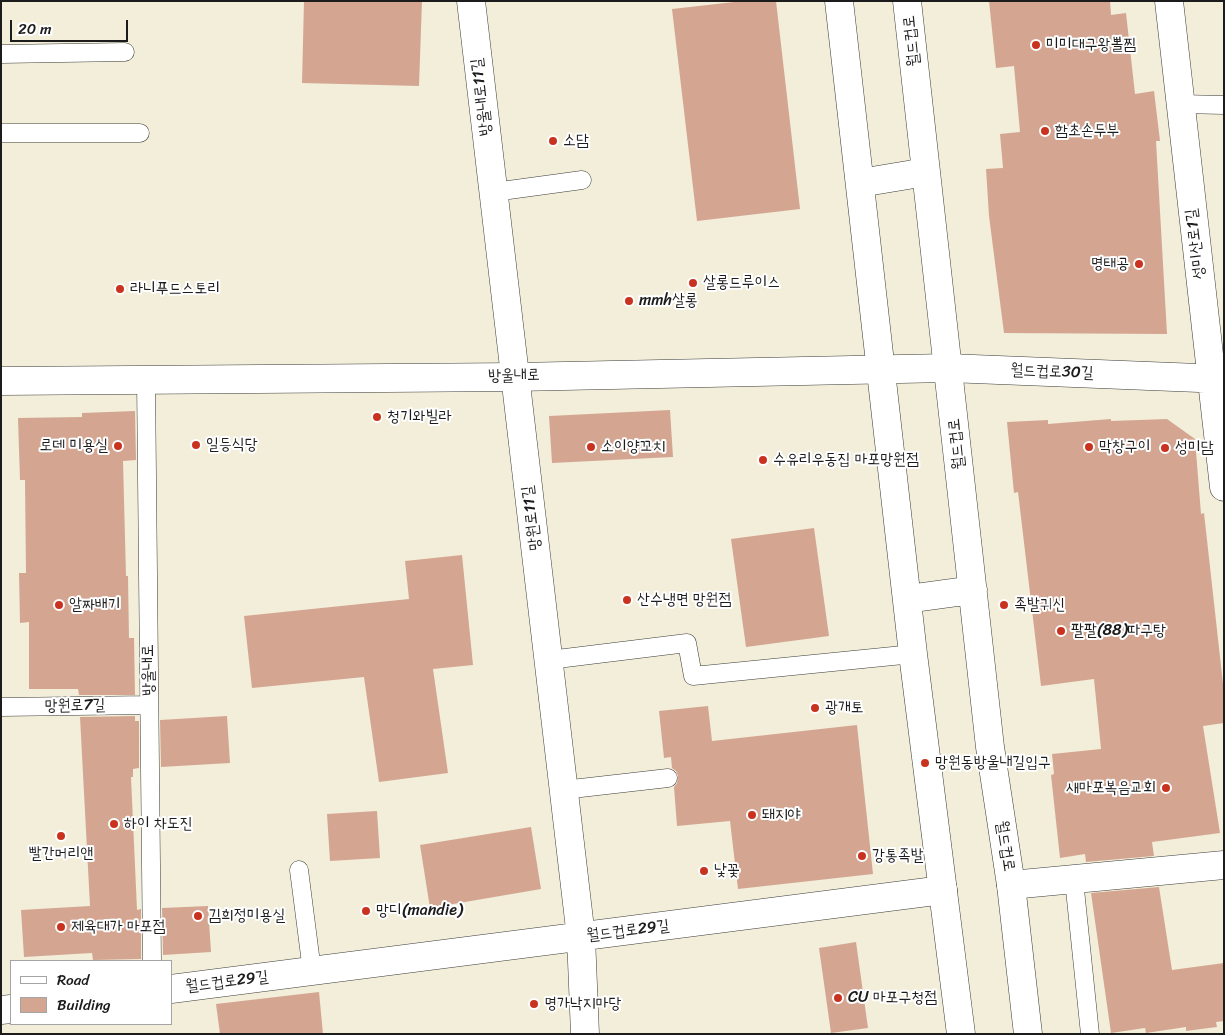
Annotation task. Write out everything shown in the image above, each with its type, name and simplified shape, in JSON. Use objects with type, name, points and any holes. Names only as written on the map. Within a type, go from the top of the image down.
[{"type":"street","name":"방울내로11길","points":[[471,1],[516,376]]},
{"type":"street","points":[[839,1],[906,599],[961,1034]]},
{"type":"street","name":"월드컵로","points":[[907,1],[990,747],[1011,885],[1028,1034]]},
{"type":"street","name":"성미산로1길","points":[[1169,1],[1180,104],[1218,378],[1224,487]]},
{"type":"street","points":[[860,183],[926,172]]},
{"type":"street","name":"월드컵로30길","points":[[881,369],[948,368],[1218,378]]},
{"type":"street","name":"방울내로","points":[[1,381],[516,376],[881,369]]},
{"type":"street","name":"망원로11길","points":[[516,376],[581,937],[585,1034]]},
{"type":"street","points":[[906,599],[973,590]]},
{"type":"street","name":"월드컵로","points":[[1011,885],[1224,866]]},
{"type":"street","name":"월드컵로29길","points":[[172,989],[943,890]]},
{"type":"lane","points":[[1,54],[125,52]]},
{"type":"lane","points":[[1180,104],[1224,105]]},
{"type":"lane","points":[[1,133],[140,133]]},
{"type":"lane","points":[[494,192],[582,180]]},
{"type":"lane","name":"방울내로","points":[[146,380],[152,960]]},
{"type":"lane","points":[[549,660],[687,643],[693,676],[913,654]]},
{"type":"lane","name":"망원로7길","points":[[1,707],[149,705]]},
{"type":"lane","points":[[564,790],[668,778]]},
{"type":"lane","points":[[299,870],[312,971]]},
{"type":"lane","points":[[1074,880],[1090,1034]]},
{"type":"building","points":[[304,1],[422,1],[419,86],[302,83]]},
{"type":"building","points":[[743,1],[776,1],[800,209],[697,221],[672,9]]},
{"type":"building","points":[[989,1],[1110,1],[1111,15],[1126,13],[1135,94],[1154,91],[1160,141],[1156,141],[1167,334],[1004,333],[989,216],[986,169],[1003,168],[1000,134],[1020,132],[1014,66],[996,68]]},
{"type":"building","points":[[670,410],[673,457],[552,463],[549,416]]},
{"type":"building","points":[[135,411],[136,460],[123,461],[129,638],[134,638],[135,695],[79,695],[78,689],[29,689],[29,622],[20,623],[19,573],[26,573],[25,480],[20,480],[18,418],[82,417],[82,413]]},
{"type":"building","points":[[1111,419],[1111,421],[1167,419],[1195,439],[1201,514],[1204,513],[1224,693],[1224,723],[1203,726],[1220,833],[1152,842],[1154,856],[1086,862],[1085,854],[1060,858],[1051,775],[1054,774],[1052,754],[1101,749],[1094,679],[1041,686],[1018,492],[1014,493],[1007,422],[1048,420],[1048,424]]},
{"type":"building","points":[[814,528],[829,636],[746,647],[731,539]]},
{"type":"building","points":[[462,555],[473,665],[433,669],[448,773],[379,782],[364,677],[252,688],[244,616],[409,599],[405,561]]},
{"type":"building","points":[[708,706],[712,741],[857,725],[873,874],[738,889],[730,821],[677,826],[674,787],[678,776],[672,768],[671,757],[664,758],[659,711]]},
{"type":"building","points":[[135,716],[135,721],[139,721],[139,768],[133,769],[133,777],[131,777],[137,910],[141,909],[141,959],[93,960],[92,953],[24,957],[21,910],[90,906],[80,717]]},
{"type":"building","points":[[227,716],[230,763],[161,767],[160,720]]},
{"type":"building","points":[[377,811],[380,858],[330,861],[327,814]]},
{"type":"building","points":[[531,827],[541,889],[430,908],[420,845]]},
{"type":"building","points":[[1159,887],[1172,970],[1224,963],[1224,1021],[1216,1022],[1217,1027],[1186,1031],[1186,1027],[1146,1033],[1145,1028],[1111,1033],[1091,893]]},
{"type":"building","points":[[208,906],[211,952],[163,955],[162,908]]},
{"type":"building","points":[[856,942],[868,1028],[831,1033],[819,948]]},
{"type":"building","points":[[319,992],[323,1034],[220,1034],[216,1004]]},
{"type":"place","name":"미미대구왕뽈찜","points":[[1036,45]]},
{"type":"place","name":"함초손두부","points":[[1045,131]]},
{"type":"place","name":"소담","points":[[553,141]]},
{"type":"place","name":"명태공","points":[[1139,264]]},
{"type":"place","name":"살롱드루이스","points":[[693,283]]},
{"type":"place","name":"라니푸드스토리","points":[[120,289]]},
{"type":"place","name":"mmh살롱","points":[[629,301]]},
{"type":"place","name":"청기와빌라","points":[[377,417]]},
{"type":"place","name":"일등식당","points":[[196,445]]},
{"type":"place","name":"로데 미용실","points":[[118,446]]},
{"type":"place","name":"소이양꼬치","points":[[591,447]]},
{"type":"place","name":"막창구이","points":[[1089,447]]},
{"type":"place","name":"성미담","points":[[1165,448]]},
{"type":"place","name":"수유리우동집 마포망원점","points":[[763,460]]},
{"type":"place","name":"산수냉면 망원점","points":[[627,600]]},
{"type":"place","name":"알짜배기","points":[[59,605]]},
{"type":"place","name":"족발귀신","points":[[1004,605]]},
{"type":"place","name":"팔팔(88)따구탕","points":[[1061,631]]},
{"type":"place","name":"광개토","points":[[815,708]]},
{"type":"place","name":"망원동방울내길입구","points":[[925,763]]},
{"type":"place","name":"새마포복음교회","points":[[1166,788]]},
{"type":"place","name":"돼지야","points":[[752,815]]},
{"type":"place","name":"하이 차도진","points":[[114,824]]},
{"type":"place","name":"빨간머리앤","points":[[61,836]]},
{"type":"place","name":"강통족발","points":[[862,856]]},
{"type":"place","name":"낯꽃","points":[[704,871]]},
{"type":"place","name":"망디(mandie)","points":[[366,911]]},
{"type":"place","name":"김희정미용실","points":[[198,916]]},
{"type":"place","name":"제육대가 마포점","points":[[61,927]]},
{"type":"place","name":"CU 마포구청점","points":[[838,998]]},
{"type":"place","name":"명가낙지마당","points":[[534,1004]]}]
